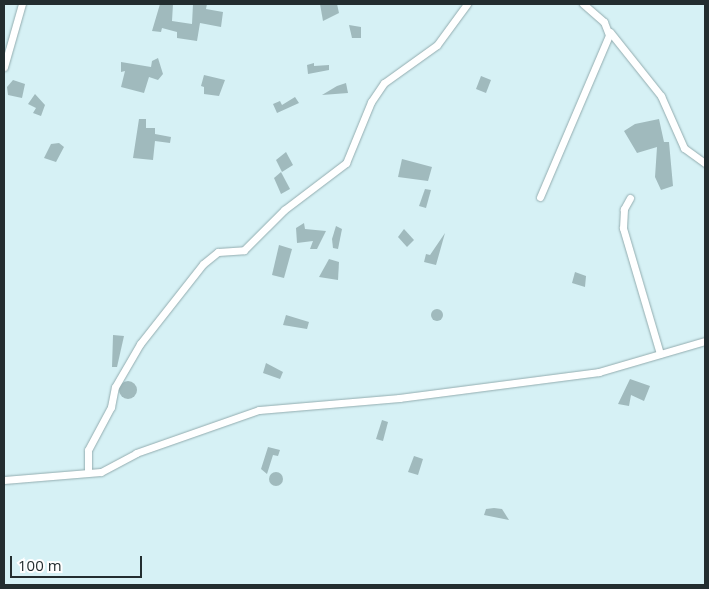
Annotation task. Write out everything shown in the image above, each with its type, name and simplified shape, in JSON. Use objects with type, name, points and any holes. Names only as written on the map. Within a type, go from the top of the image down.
[{"type":"street","points":[[4,67],[22,4]]},
{"type":"street","points":[[88,472],[88,450],[111,407],[115,386],[140,344],[203,264],[218,252],[244,250],[284,210],[346,163],[371,102],[384,83],[437,45],[467,4]]},
{"type":"street","points":[[583,4],[610,32],[661,96],[684,148],[705,162]]},
{"type":"street","points":[[540,197],[610,32]]},
{"type":"street","points":[[630,198],[624,209],[623,228],[660,354]]},
{"type":"street","points":[[4,480],[101,472],[152,447],[259,410],[399,398],[575,375],[626,366],[705,341]]},
{"type":"building","points":[[160,4],[173,4],[172,21],[192,24],[193,4],[207,4],[206,9],[223,12],[221,27],[200,23],[197,41],[177,38],[177,32],[162,28],[161,32],[152,31]]},
{"type":"building","points":[[320,4],[337,4],[339,13],[323,21]]},
{"type":"building","points":[[349,25],[361,27],[361,38],[352,38]]},
{"type":"building","points":[[158,58],[163,74],[158,80],[149,77],[144,93],[121,87],[125,71],[121,72],[121,62],[151,67],[152,61]]},
{"type":"building","points":[[314,63],[314,66],[329,65],[329,70],[308,74],[307,65]]},
{"type":"building","points":[[204,75],[225,80],[219,96],[204,94],[204,87],[201,86]]},
{"type":"building","points":[[481,76],[491,80],[486,93],[476,89]]},
{"type":"building","points":[[13,80],[25,84],[22,98],[8,95],[7,87]]},
{"type":"building","points":[[346,83],[348,93],[322,95],[337,86]]},
{"type":"building","points":[[35,94],[45,105],[41,116],[33,113],[36,108],[28,104]]},
{"type":"building","points":[[295,97],[299,103],[277,113],[273,104],[280,101],[282,105]]},
{"type":"building","points":[[139,119],[146,119],[146,128],[155,128],[155,134],[171,137],[170,143],[155,141],[153,160],[133,158]]},
{"type":"building","points":[[659,119],[664,142],[669,142],[673,186],[661,190],[655,177],[657,147],[637,153],[624,131],[635,124]]},
{"type":"building","points":[[59,143],[64,147],[56,162],[44,158],[51,144]]},
{"type":"building","points":[[286,152],[293,165],[282,172],[276,160]]},
{"type":"building","points":[[402,159],[432,167],[428,181],[398,177]]},
{"type":"building","points":[[281,172],[290,189],[281,194],[274,178]]},
{"type":"building","points":[[425,189],[431,190],[426,208],[419,206]]},
{"type":"building","points":[[304,223],[305,229],[326,231],[317,249],[310,249],[313,241],[297,243],[296,228]]},
{"type":"building","points":[[336,226],[342,229],[338,249],[333,248],[332,239]]},
{"type":"building","points":[[404,229],[414,240],[407,247],[398,237]]},
{"type":"building","points":[[445,233],[436,265],[424,262],[426,254],[430,255]]},
{"type":"building","points":[[279,245],[292,249],[284,278],[272,275]]},
{"type":"building","points":[[329,259],[339,262],[338,280],[319,277]]},
{"type":"building","points":[[575,272],[586,276],[585,287],[572,283]]},
{"type":"building","points":[[439,309],[442,310],[442,320],[435,321],[432,320],[431,313],[432,310]]},
{"type":"building","points":[[286,315],[309,322],[307,329],[283,325]]},
{"type":"building","points":[[113,335],[124,336],[117,367],[112,367]]},
{"type":"building","points":[[266,363],[283,372],[280,379],[263,373]]},
{"type":"building","points":[[630,379],[650,386],[644,401],[631,395],[629,406],[618,404]]},
{"type":"building","points":[[128,381],[134,384],[137,390],[134,396],[128,399],[122,396],[119,390],[122,384]]},
{"type":"building","points":[[382,420],[388,422],[383,441],[376,439]]},
{"type":"building","points":[[268,447],[280,450],[278,456],[273,455],[267,474],[261,469]]},
{"type":"building","points":[[414,456],[423,459],[418,475],[408,472]]},
{"type":"building","points":[[276,472],[281,474],[283,479],[281,484],[276,486],[271,484],[269,479],[271,474]]},
{"type":"building","points":[[486,509],[502,509],[509,520],[484,515]]}]
